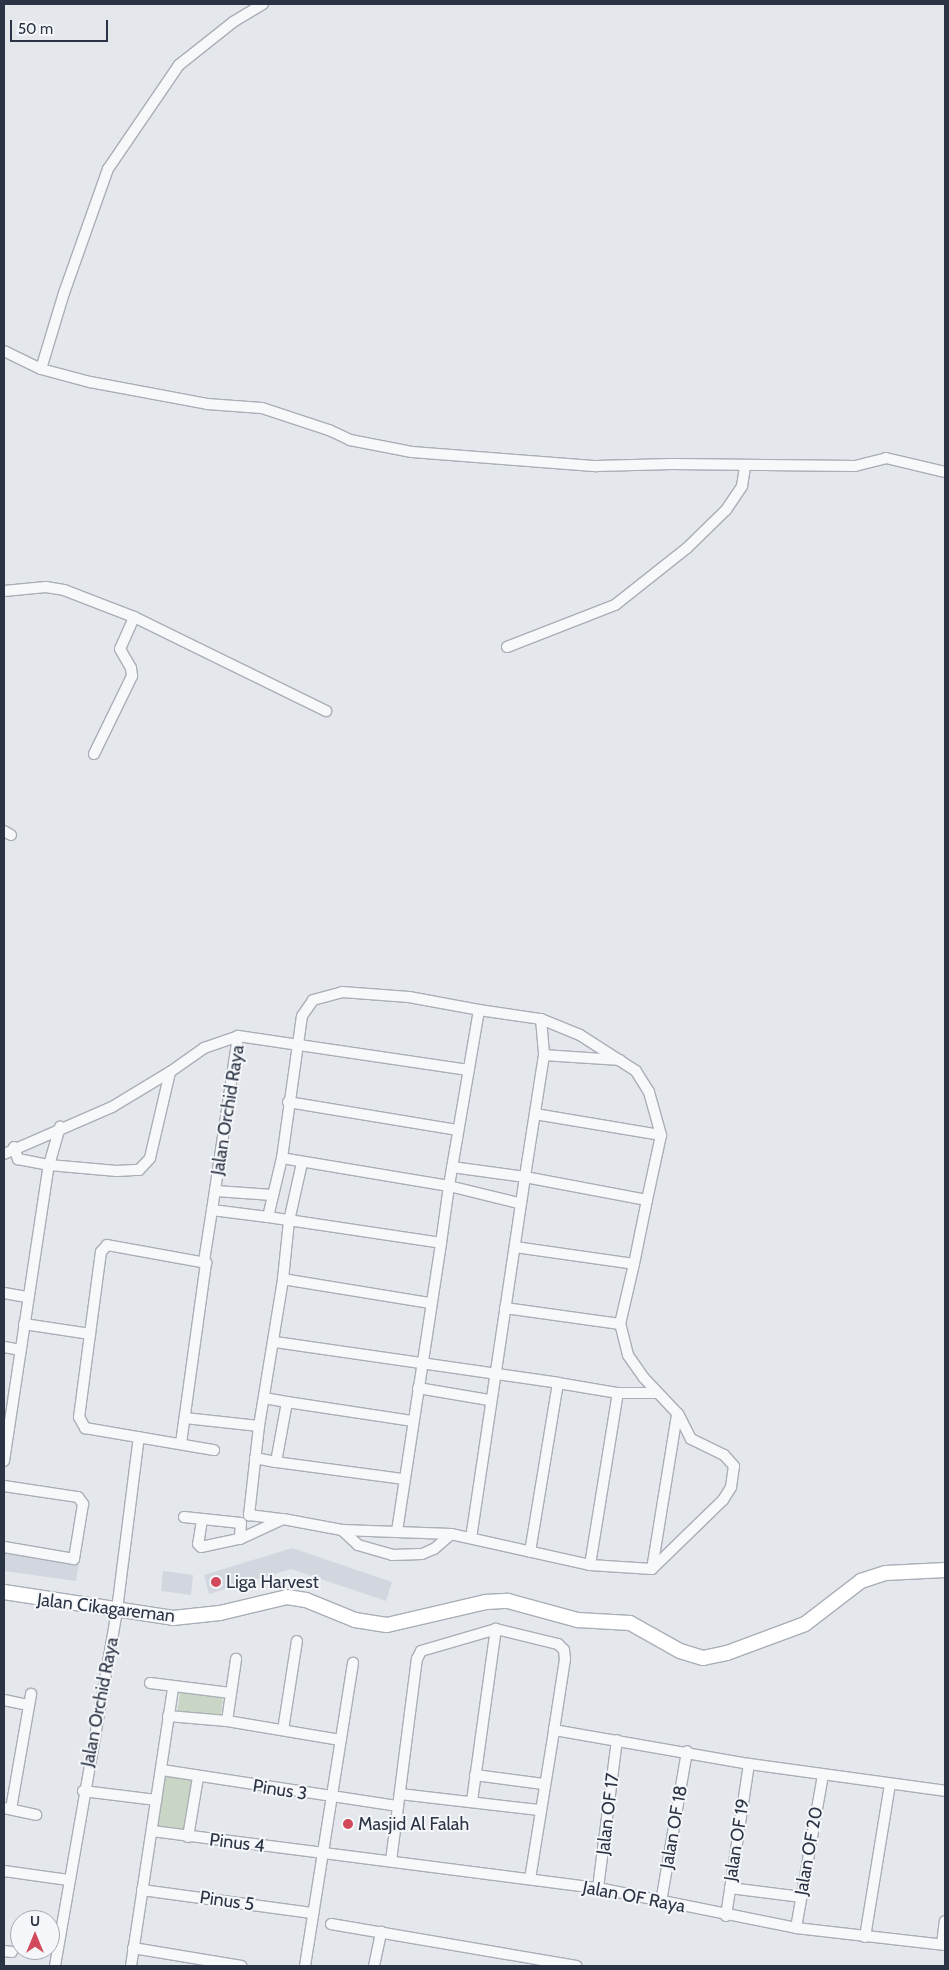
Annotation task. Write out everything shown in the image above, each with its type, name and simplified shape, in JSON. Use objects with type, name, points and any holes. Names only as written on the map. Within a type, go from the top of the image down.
[{"type":"street","points":[[41,369],[64,293],[108,169],[179,65],[233,22],[263,4]]},
{"type":"street","points":[[4,351],[41,369],[207,404],[262,408],[329,430],[350,440],[393,449],[490,460],[596,466],[672,464],[855,466],[886,458],[945,472]]},
{"type":"street","points":[[507,647],[615,605],[687,548],[726,510],[742,486],[745,466]]},
{"type":"street","points":[[4,591],[46,587],[64,590],[134,618],[326,711]]},
{"type":"street","points":[[94,754],[132,676],[131,668],[120,649],[134,618]]},
{"type":"street","points":[[249,1515],[342,1530],[451,1534],[590,1565],[652,1569],[723,1500],[734,1476],[732,1460],[691,1439],[678,1414],[657,1393],[628,1355],[620,1324],[661,1135],[644,1080],[622,1061],[580,1035],[541,1019],[409,997],[330,993],[312,1000],[306,1007],[297,1046],[282,1158],[268,1217]]},
{"type":"street","points":[[398,1531],[403,1479],[430,1303],[479,1010]]},
{"type":"street","points":[[471,1538],[489,1400],[496,1376],[515,1247],[519,1203],[525,1177],[544,1055],[541,1019]]},
{"type":"street","points":[[4,1154],[14,1147],[112,1106],[170,1072],[204,1048],[238,1036]]},
{"type":"street","name":"Jalan Orchid Raya","points":[[181,1443],[208,1269],[204,1261],[238,1036],[469,1070]]},
{"type":"street","points":[[544,1055],[622,1061]]},
{"type":"street","points":[[14,1147],[18,1159],[49,1165],[127,1172],[142,1167],[150,1158],[170,1072]]},
{"type":"street","points":[[288,1102],[458,1130]]},
{"type":"street","points":[[535,1114],[661,1135]]},
{"type":"street","points":[[4,1461],[8,1410],[21,1350],[27,1297],[49,1165],[60,1127]]},
{"type":"street","points":[[282,1158],[302,1163],[449,1186],[519,1203]]},
{"type":"street","points":[[240,1539],[241,1523],[249,1515],[259,1426],[275,1342],[289,1220],[302,1163]]},
{"type":"street","points":[[452,1167],[525,1177],[647,1200]]},
{"type":"street","points":[[216,1191],[272,1196]]},
{"type":"street","points":[[212,1210],[441,1243]]},
{"type":"street","points":[[204,1261],[107,1245],[101,1252],[80,1422],[91,1430],[181,1443],[214,1450]]},
{"type":"street","points":[[515,1247],[634,1264]]},
{"type":"street","points":[[283,1279],[430,1303]]},
{"type":"street","points":[[4,1293],[27,1297]]},
{"type":"street","points":[[505,1308],[620,1324]]},
{"type":"street","points":[[24,1324],[90,1334]]},
{"type":"street","points":[[275,1342],[618,1393],[657,1393]]},
{"type":"street","points":[[4,1348],[21,1350]]},
{"type":"street","points":[[530,1552],[558,1383]]},
{"type":"street","points":[[418,1388],[489,1400]]},
{"type":"street","points":[[590,1565],[618,1393]]},
{"type":"street","points":[[264,1398],[412,1421]]},
{"type":"street","points":[[276,1462],[287,1402]]},
{"type":"street","points":[[652,1569],[678,1414]]},
{"type":"street","points":[[185,1418],[259,1426]]},
{"type":"street","name":"Jalan Orchid Raya","points":[[55,1966],[83,1791],[118,1610],[139,1437]]},
{"type":"street","points":[[255,1458],[403,1479]]},
{"type":"street","points":[[4,1486],[78,1497],[83,1504],[74,1559],[4,1547]]},
{"type":"street","points":[[184,1517],[241,1523]]},
{"type":"street","points":[[202,1520],[198,1544],[202,1547],[240,1539],[283,1520]]},
{"type":"street","points":[[342,1530],[358,1545],[392,1556],[422,1554],[434,1549],[451,1534]]},
{"type":"street","name":"Jalan Cikagareman","points":[[4,1592],[173,1618],[197,1617],[287,1597],[306,1600],[355,1620],[387,1625],[502,1601],[578,1620],[630,1622],[680,1651],[703,1658],[727,1653],[805,1624],[861,1581],[886,1573],[945,1570]]},
{"type":"street","points":[[472,1801],[496,1629]]},
{"type":"street","points":[[391,1861],[417,1659],[421,1651],[496,1629],[558,1644],[564,1650],[554,1730],[543,1784],[530,1879]]},
{"type":"street","points":[[283,1730],[297,1641]]},
{"type":"street","points":[[227,1721],[236,1658]]},
{"type":"street","points":[[305,1966],[353,1663]]},
{"type":"street","points":[[150,1683],[230,1693]]},
{"type":"street","points":[[131,1966],[173,1687]]},
{"type":"street","points":[[31,1694],[7,1808],[36,1815]]},
{"type":"street","points":[[4,1700],[28,1705]]},
{"type":"street","points":[[168,1716],[227,1721],[340,1740]]},
{"type":"street","points":[[554,1730],[687,1751],[749,1764],[890,1785],[945,1791]]},
{"type":"street","name":"Jalan OF 17","points":[[598,1888],[617,1740]]},
{"type":"street","name":"Jalan OF 18","points":[[661,1902],[687,1751]]},
{"type":"street","name":"Jalan OF 19","points":[[726,1916],[749,1764]]},
{"type":"street","name":"Pinus 3","points":[[162,1770],[331,1798],[398,1806]]},
{"type":"street","points":[[475,1775],[543,1784]]},
{"type":"street","name":"Jalan OF 20","points":[[796,1928],[823,1775]]},
{"type":"street","points":[[188,1837],[198,1777]]},
{"type":"street","points":[[865,1936],[890,1785]]},
{"type":"street","points":[[83,1791],[156,1800]]},
{"type":"street","points":[[400,1794],[539,1810]]},
{"type":"street","name":"Pinus 4","points":[[152,1832],[323,1854]]},
{"type":"street","name":"Jalan OF Raya","points":[[323,1854],[598,1888],[726,1916],[796,1928],[943,1945]]},
{"type":"street","points":[[4,1871],[68,1880]]},
{"type":"street","points":[[730,1888],[801,1897]]},
{"type":"street","name":"Pinus 5","points":[[142,1890],[312,1913]]},
{"type":"street","points":[[943,1945],[945,1921]]},
{"type":"street","points":[[331,1924],[576,1966]]},
{"type":"street","points":[[374,1966],[381,1932]]},
{"type":"street","points":[[133,1948],[242,1966]]},
{"type":"shaded area","points":[[292,1548],[392,1582],[386,1601],[291,1569],[209,1594],[204,1575]]},
{"type":"shaded area","points":[[4,1553],[79,1563],[76,1581],[4,1571]]},
{"type":"shaded area","points":[[163,1571],[193,1575],[191,1595],[161,1591]]},
{"type":"green space","points":[[180,1692],[223,1696],[221,1716],[177,1712]]},
{"type":"green space","points":[[165,1775],[194,1780],[184,1831],[156,1828]]},
{"type":"place","name":"Liga Harvest","points":[[216,1582]]},
{"type":"place","name":"Masjid Al Falah","points":[[348,1824]]}]
